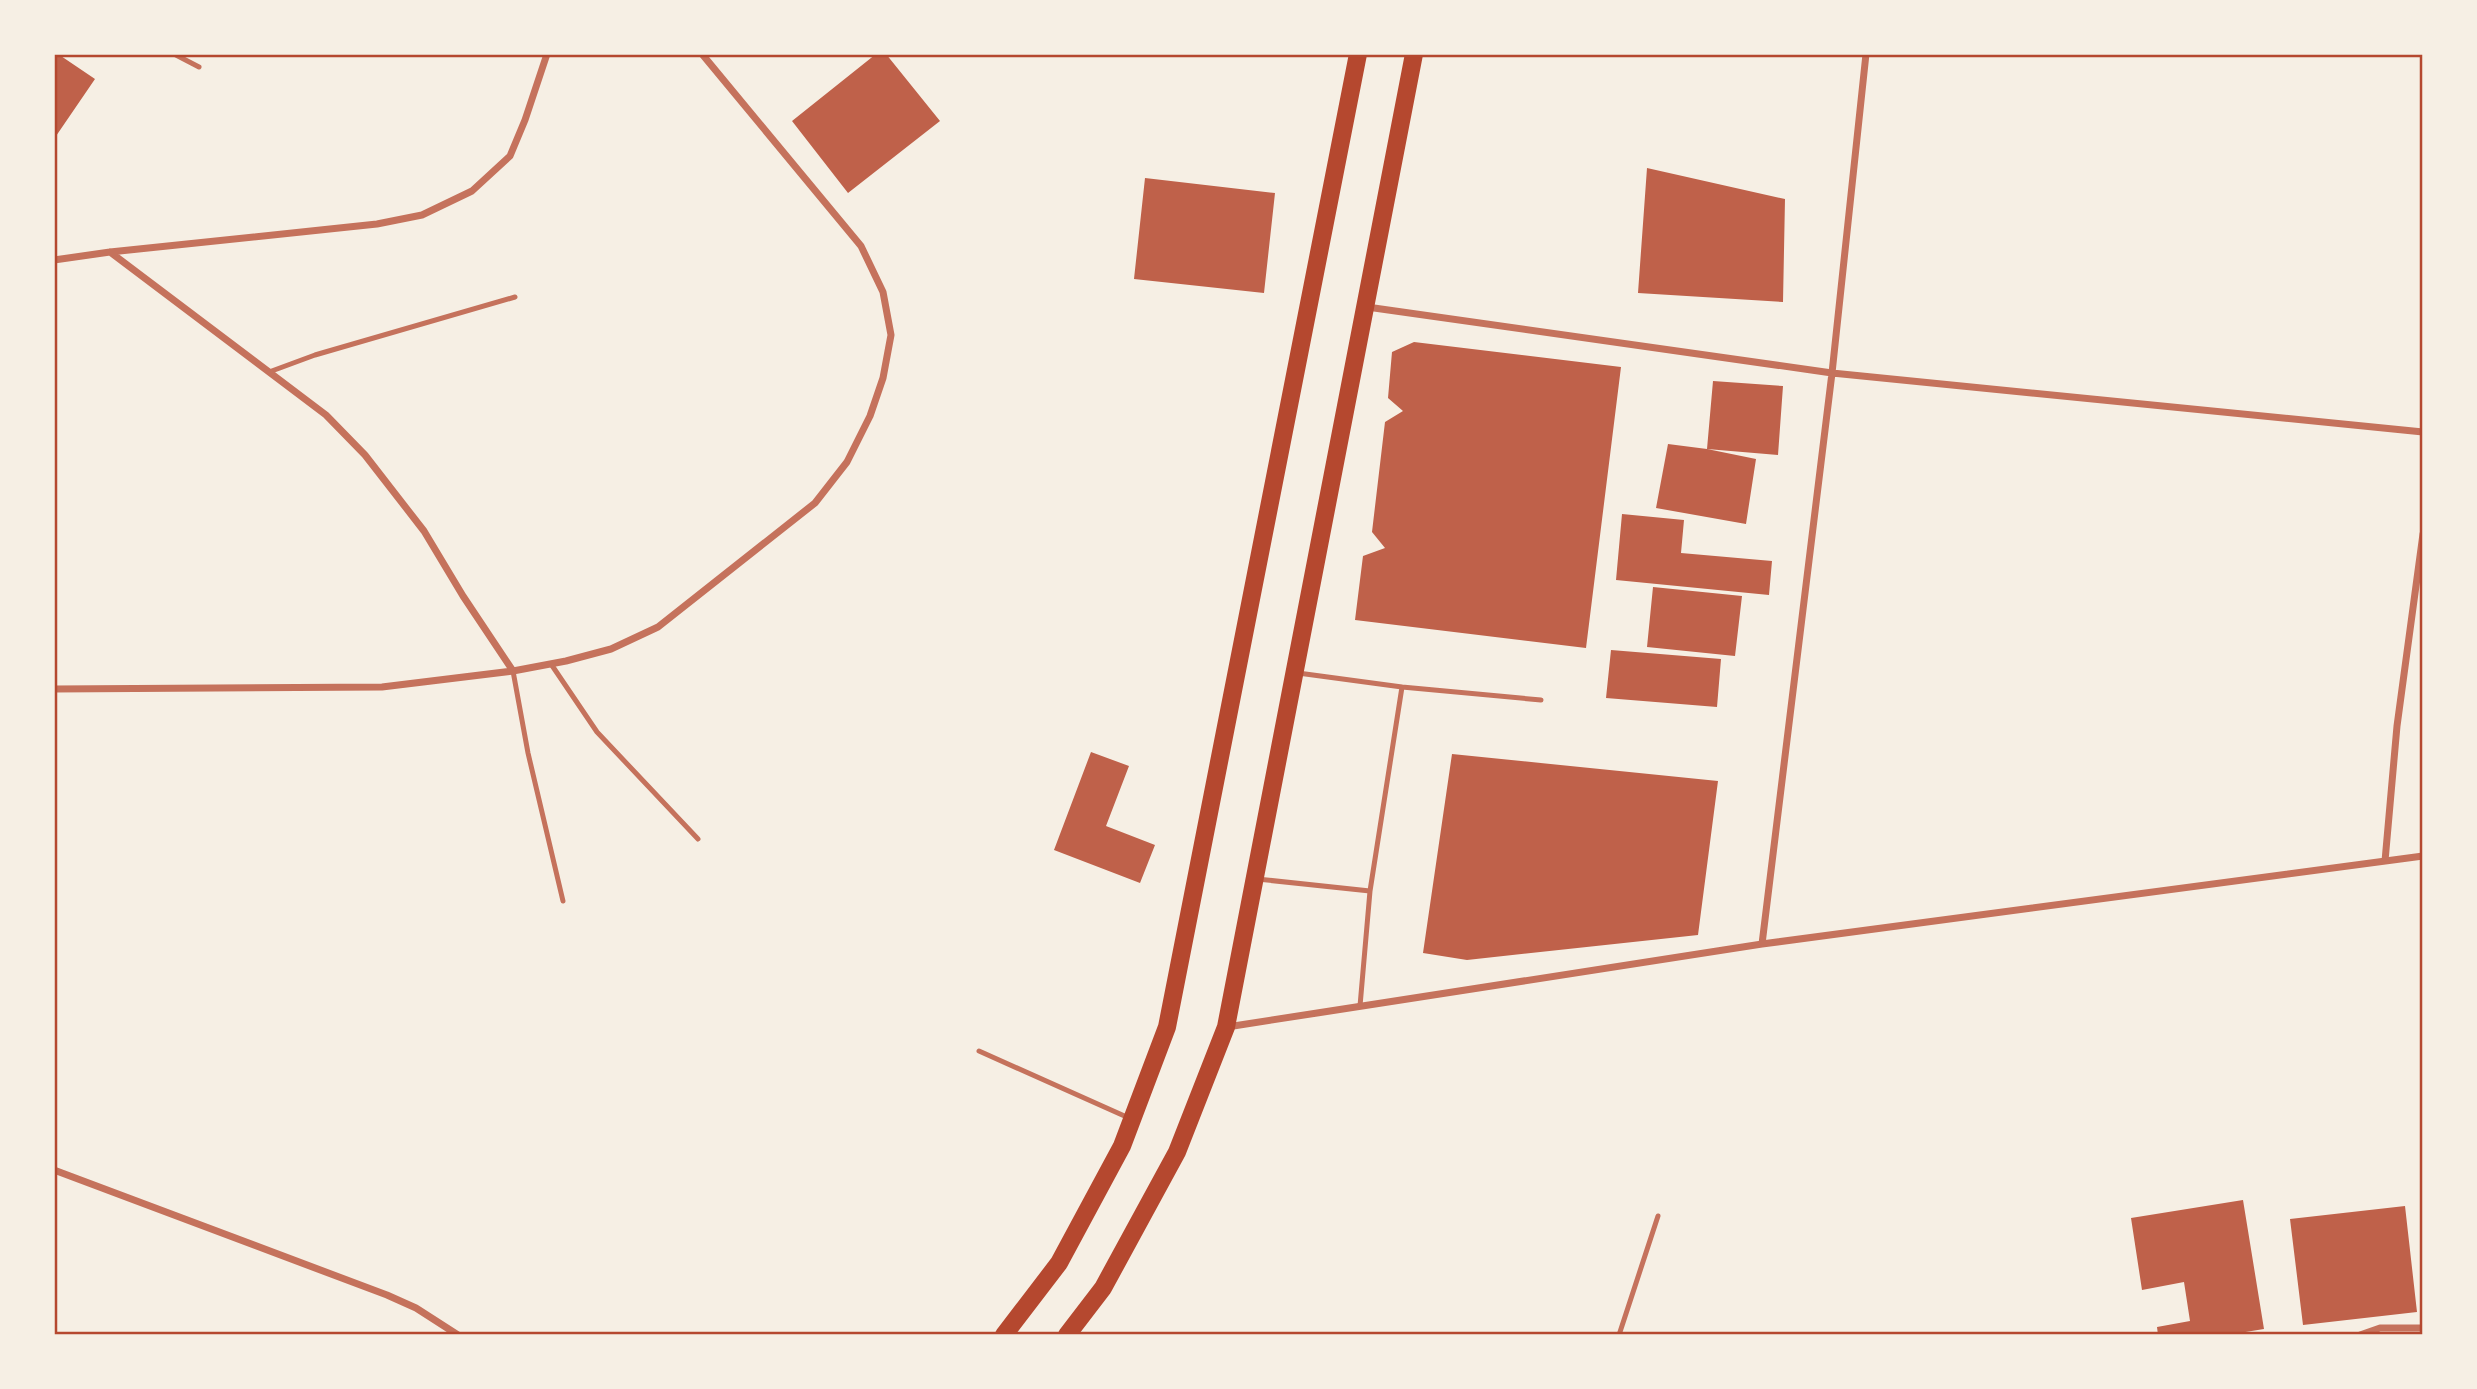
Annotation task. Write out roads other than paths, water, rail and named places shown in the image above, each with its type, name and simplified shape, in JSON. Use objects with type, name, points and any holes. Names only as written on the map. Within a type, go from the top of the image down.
[{"type":"main road","points":[[1004,1335],[1059,1263],[1122,1146],[1167,1027],[1357,54]]},
{"type":"main road","points":[[1073,1333],[1103,1288],[1177,1152],[1226,1027],[1414,54]]},
{"type":"street","points":[[54,260],[377,224],[422,215],[472,191],[510,156],[547,54]]},
{"type":"street","points":[[54,689],[382,687],[551,664],[611,649],[658,628],[815,503],[846,462],[870,416],[883,378],[891,335],[883,292],[861,246],[702,54]]},
{"type":"street","points":[[1762,944],[1832,373],[1866,54]]},
{"type":"street","points":[[110,252],[326,415],[365,455],[424,531],[513,671]]},
{"type":"street","points":[[1364,307],[1832,373],[2423,432]]},
{"type":"street","points":[[2385,861],[2397,726],[2423,534]]},
{"type":"street","points":[[1226,1027],[1762,944],[2423,856]]},
{"type":"street","points":[[54,1170],[387,1295],[416,1308],[457,1335]]},
{"type":"street","points":[[2360,1335],[2380,1328],[2423,1328]]},
{"type":"lane","points":[[174,54],[199,67]]},
{"type":"lane","points":[[269,372],[315,355],[515,297]]},
{"type":"lane","points":[[551,664],[597,732],[698,839]]},
{"type":"lane","points":[[513,671],[528,753],[563,901]]},
{"type":"lane","points":[[1294,673],[1402,687],[1541,700]]},
{"type":"lane","points":[[1360,1006],[1370,891],[1402,687]]},
{"type":"lane","points":[[1254,879],[1370,891]]},
{"type":"lane","points":[[979,1051],[1132,1119]]},
{"type":"lane","points":[[1619,1335],[1658,1216]]}]
